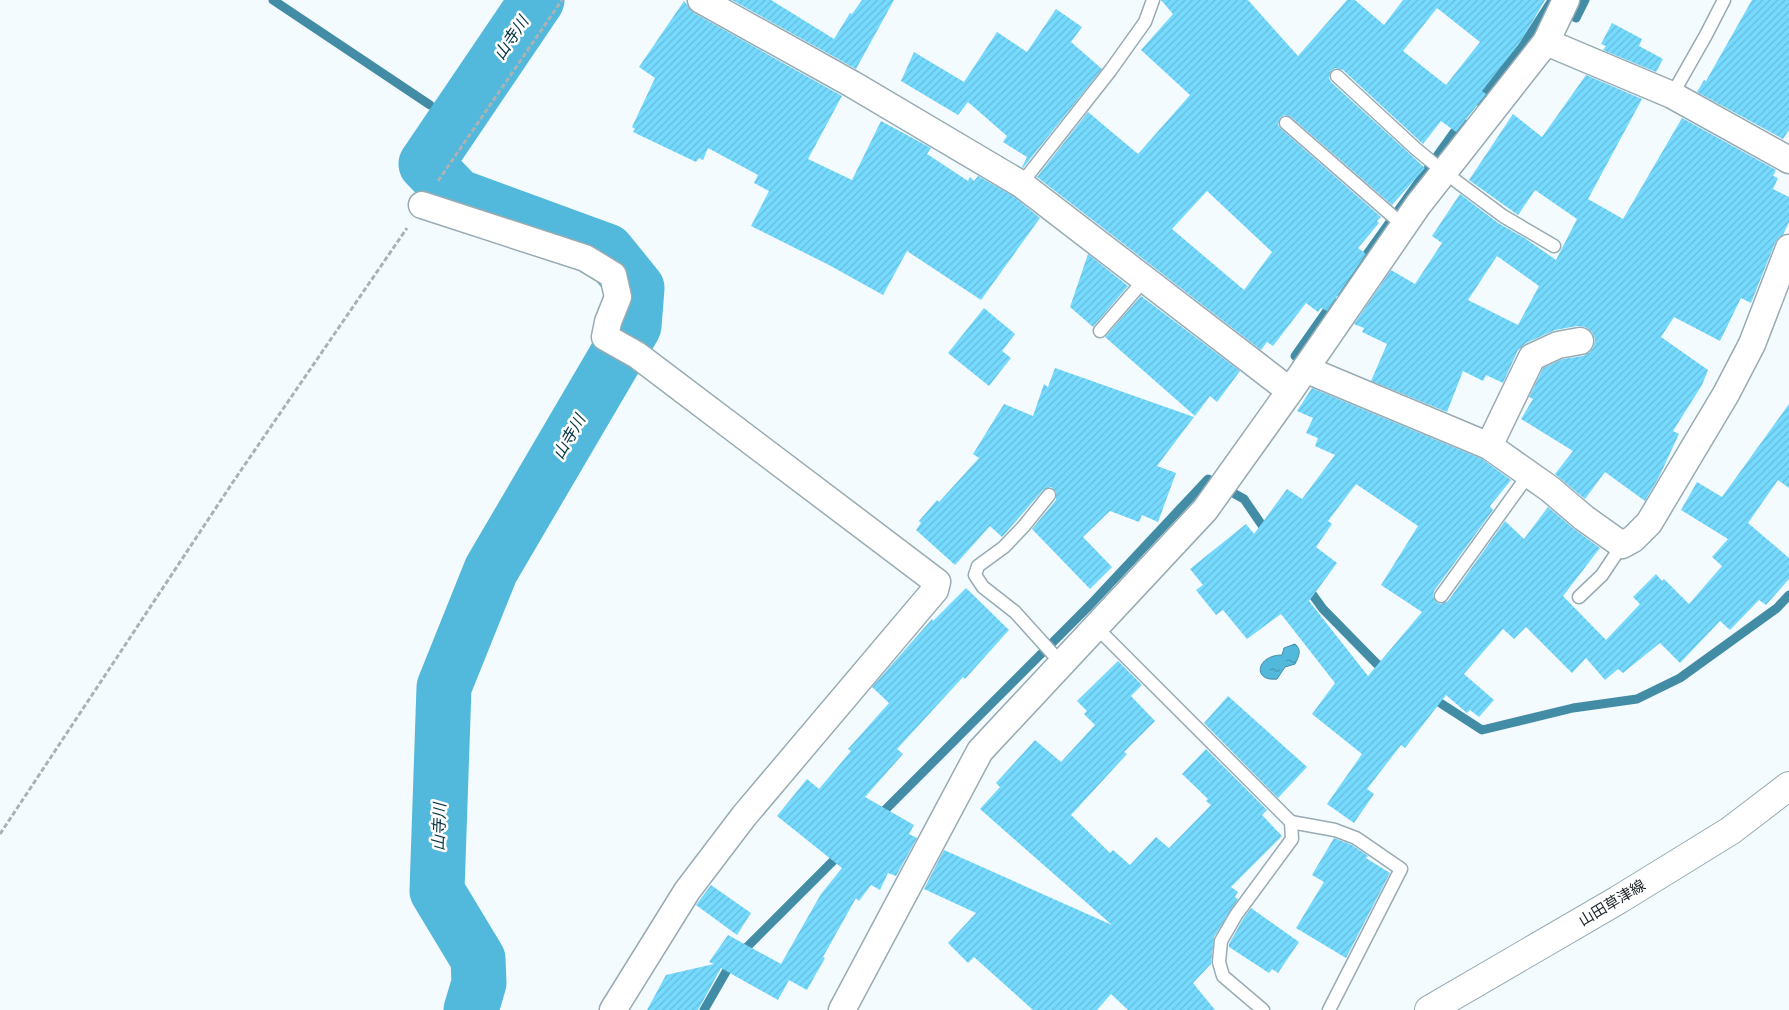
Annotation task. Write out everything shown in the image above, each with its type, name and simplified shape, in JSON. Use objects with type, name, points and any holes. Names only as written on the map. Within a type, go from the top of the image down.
[{"type":"main road","name":"山田草津線","points":[[1429,1010],[1618,900],[1706,846],[1730,831],[1789,786]]},
{"type":"street","points":[[701,0],[852,84],[1021,184],[1290,391]]},
{"type":"street","points":[[842,1010],[980,751],[1205,510],[1404,226],[1546,42],[1566,0]]},
{"type":"street","points":[[1546,42],[1672,94],[1789,160]]},
{"type":"street","points":[[422,205],[585,258],[613,275],[618,297],[608,322],[605,337],[637,355],[937,582],[935,590],[744,816],[687,891],[613,1010]]},
{"type":"street","points":[[1305,369],[1489,446],[1550,489],[1584,518],[1622,545],[1633,539],[1649,523],[1726,394],[1752,344],[1789,248]]},
{"type":"street","points":[[1489,446],[1532,357],[1558,345],[1580,341]]},
{"type":"lane","points":[[1021,184],[1110,71],[1145,22],[1154,0]]},
{"type":"lane","points":[[1672,94],[1706,36],[1724,0]]},
{"type":"lane","points":[[1337,76],[1416,149],[1444,172],[1503,216],[1554,246]]},
{"type":"lane","points":[[1286,123],[1404,226]]},
{"type":"lane","points":[[1100,331],[1145,279]]},
{"type":"lane","points":[[1441,596],[1529,474]]},
{"type":"lane","points":[[1048,495],[1018,533],[1004,547],[978,566],[975,575],[983,587],[1015,612],[1061,663]]},
{"type":"lane","points":[[1579,598],[1602,575],[1622,545]]},
{"type":"lane","points":[[1095,626],[1291,822],[1335,830],[1356,838],[1401,869],[1329,1010]]},
{"type":"lane","points":[[1263,1010],[1223,976],[1219,962],[1220,941],[1292,839],[1291,822]]},
{"type":"path","points":[[0,834],[235,479],[562,0]]},
{"type":"water","points":[[1295,644],[1299,651],[1299,656],[1295,664],[1285,667],[1277,679],[1264,677],[1260,668],[1262,663],[1273,656],[1282,655],[1284,648]]},
{"type":"building","points":[[732,0],[771,0],[834,39],[850,13],[852,14],[862,0],[894,0],[856,69]]},
{"type":"building","points":[[1161,0],[1248,0],[1298,56],[1347,0],[1355,0],[1384,25],[1403,0],[1545,0],[1521,41],[1482,91],[1486,94],[1456,132],[1441,121],[1423,144],[1343,70],[1335,68],[1331,71],[1329,78],[1331,82],[1425,168],[1392,205],[1291,117],[1284,115],[1280,118],[1278,125],[1281,129],[1381,217],[1377,221],[1379,223],[1358,248],[1366,254],[1327,311],[1321,308],[1318,312],[1306,303],[1273,346],[1267,342],[1261,350],[1037,177],[1088,112],[1138,154],[1190,95],[1141,50],[1173,14]],"holes":[[[1437,8],[1480,42],[1446,85],[1403,51]],[[1207,191],[1272,252],[1244,290],[1172,229]]]},
{"type":"building","points":[[1752,0],[1789,0],[1789,130],[1783,139],[1697,92],[1704,80],[1706,81]]},
{"type":"building","points":[[684,1],[694,13],[842,96],[808,159],[852,180],[881,121],[931,148],[927,154],[968,181],[970,177],[974,181],[978,176],[1013,196],[1040,218],[981,300],[907,251],[883,295],[829,265],[751,226],[769,191],[754,183],[758,175],[708,148],[703,160],[699,158],[696,162],[633,132],[635,129],[632,127],[655,78],[639,67]]},
{"type":"building","points":[[1056,9],[1082,27],[1071,42],[1102,69],[1023,168],[1027,157],[1003,142],[1007,136],[968,102],[958,115],[901,81],[914,52],[964,82],[997,32],[1027,52]]},
{"type":"building","points":[[1612,23],[1642,39],[1639,46],[1663,59],[1656,72],[1603,50],[1606,46],[1601,44]]},
{"type":"building","points":[[1586,75],[1642,99],[1588,199],[1623,219],[1682,118],[1776,170],[1773,176],[1778,178],[1773,189],[1789,197],[1789,222],[1783,235],[1775,243],[1751,303],[1741,298],[1720,341],[1674,317],[1661,337],[1708,370],[1702,385],[1673,431],[1679,434],[1659,477],[1645,501],[1605,472],[1585,499],[1555,474],[1573,451],[1521,419],[1533,399],[1529,397],[1543,368],[1563,359],[1583,356],[1590,352],[1594,346],[1595,339],[1592,332],[1585,327],[1577,326],[1555,330],[1526,343],[1518,350],[1503,383],[1486,375],[1483,381],[1463,371],[1447,412],[1371,381],[1387,344],[1362,332],[1364,328],[1354,324],[1391,270],[1415,284],[1442,243],[1432,236],[1460,194],[1498,223],[1526,239],[1556,260],[1577,219],[1535,190],[1518,215],[1469,180],[1513,114],[1542,137]],"holes":[[[1497,256],[1539,286],[1518,325],[1468,300]]]},
{"type":"building","points":[[1088,254],[1128,286],[1093,327],[1070,307]]},
{"type":"building","points":[[1141,296],[1240,371],[1217,402],[1210,396],[1195,416],[1105,337]]},
{"type":"building","points":[[984,308],[1015,334],[1002,351],[1011,358],[989,386],[948,353]]},
{"type":"building","points":[[1055,368],[1194,417],[1157,466],[1176,473],[1158,522],[1142,515],[1139,522],[1110,511],[1083,537],[1112,567],[1090,589],[1032,529],[1056,500],[1056,492],[1051,487],[1043,490],[1002,537],[990,526],[955,565],[916,530],[921,523],[919,521],[937,500],[939,502],[979,458],[973,454],[1004,404],[1033,416],[1044,384],[1048,387]]},
{"type":"building","points":[[1312,388],[1482,459],[1511,480],[1490,506],[1493,510],[1434,591],[1433,596],[1436,602],[1441,604],[1448,601],[1505,521],[1524,539],[1548,507],[1600,548],[1563,596],[1606,640],[1640,604],[1633,597],[1656,574],[1662,581],[1664,579],[1689,604],[1722,566],[1712,557],[1728,539],[1681,510],[1697,482],[1722,497],[1789,404],[1789,488],[1778,480],[1748,523],[1789,558],[1789,579],[1766,605],[1759,600],[1730,630],[1720,621],[1680,663],[1660,643],[1623,673],[1618,669],[1605,680],[1586,658],[1572,673],[1526,627],[1514,639],[1503,629],[1464,674],[1494,700],[1479,717],[1470,710],[1467,713],[1446,695],[1405,748],[1401,745],[1367,789],[1374,794],[1354,823],[1327,804],[1362,754],[1312,714],[1335,683],[1281,614],[1247,639],[1223,610],[1216,615],[1196,590],[1203,585],[1190,569],[1246,524],[1254,534],[1287,489],[1302,499],[1335,455],[1315,446],[1318,438],[1306,433],[1313,418],[1297,411]],"holes":[[[1356,484],[1418,526],[1381,585],[1422,612],[1368,676],[1309,601],[1337,563],[1316,547],[1332,524],[1328,521]]]},
{"type":"building","points":[[966,588],[1009,630],[965,679],[963,677],[897,749],[903,754],[865,797],[914,825],[909,834],[917,838],[896,876],[888,873],[880,890],[871,885],[859,901],[856,898],[807,990],[789,980],[778,1000],[721,968],[698,1010],[647,1010],[666,975],[714,964],[709,962],[728,935],[781,964],[821,894],[842,868],[777,816],[807,779],[819,789],[851,751],[848,749],[889,703],[872,687],[932,619],[933,621]]},
{"type":"building","points":[[1118,661],[1142,685],[1131,696],[1155,721],[1124,752],[1127,754],[1071,815],[1110,853],[1113,850],[1130,865],[1156,837],[1169,848],[1211,805],[1206,801],[1208,799],[1182,774],[1206,749],[1267,810],[1262,815],[1282,836],[1231,887],[1238,892],[1235,897],[1238,899],[1214,937],[1211,964],[1193,983],[1215,1010],[1128,1010],[1111,994],[1097,1010],[1033,1010],[974,957],[968,963],[948,943],[976,913],[924,889],[944,850],[1112,925],[980,809],[1000,787],[996,783],[1035,740],[1061,762],[1095,725],[1084,714],[1087,711],[1077,701]]},
{"type":"building","points":[[1228,696],[1307,767],[1278,798],[1204,723]]},
{"type":"building","points":[[1334,838],[1352,845],[1368,856],[1366,858],[1390,873],[1346,958],[1296,928],[1324,882],[1312,875]]},
{"type":"building","points":[[711,885],[751,913],[737,935],[696,905]]},
{"type":"building","points":[[1251,908],[1299,942],[1278,973],[1272,969],[1269,973],[1229,947],[1243,919]]},
{"type":"waterway","points":[[273,0],[430,105]]},
{"type":"waterway","name":"山寺川","points":[[471,1010],[479,983],[478,959],[437,891],[444,687],[491,570],[634,326],[637,288],[607,251],[457,196],[426,164],[537,0]]},
{"type":"waterway","points":[[1478,101],[1522,47],[1551,2],[1576,18],[1585,0]]},
{"type":"waterway","points":[[1340,292],[1462,121]]},
{"type":"waterway","points":[[1308,361],[1295,356],[1333,302]]},
{"type":"waterway","points":[[879,816],[1090,605],[1208,479],[1244,499],[1268,534]]},
{"type":"waterway","points":[[1307,587],[1323,609],[1377,664],[1388,670]]},
{"type":"waterway","points":[[1431,697],[1482,730],[1573,708],[1637,699],[1680,678],[1777,608],[1789,595]]},
{"type":"waterway","points":[[741,953],[841,853]]},
{"type":"waterway","points":[[704,1010],[731,963]]}]
